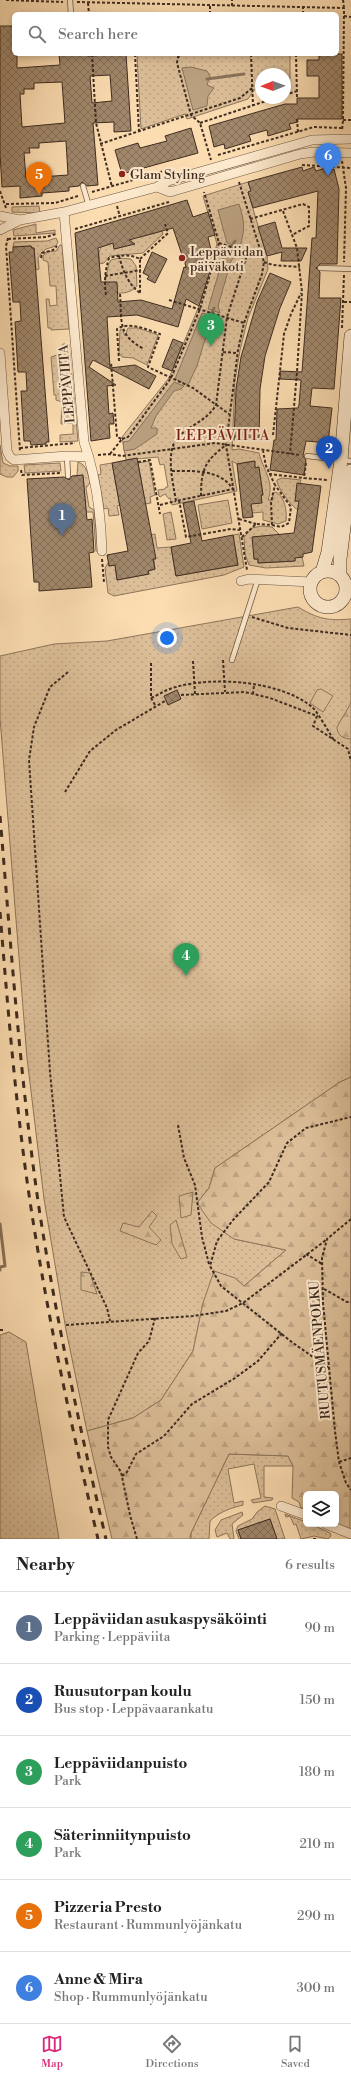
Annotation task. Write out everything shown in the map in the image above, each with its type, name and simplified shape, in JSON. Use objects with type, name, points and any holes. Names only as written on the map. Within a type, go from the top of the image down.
[{"type":"main road","points":[[322,572],[328,552],[346,460],[346,334]]},
{"type":"main road","points":[[340,575],[340,559],[351,471]]},
{"type":"main road","points":[[332,571],[340,575],[349,588],[345,598],[345,605],[324,608],[315,603],[310,591],[311,582],[316,575],[322,572],[332,571]]},
{"type":"street","points":[[0,230],[20,220],[89,206],[157,187],[168,181],[312,140],[347,139]]},
{"type":"street","points":[[157,187],[170,192],[300,154],[314,152],[347,152]]},
{"type":"street","name":"LEPPÄVIITA","points":[[64,212],[84,442],[89,457],[101,523],[102,552]]},
{"type":"street","points":[[0,216],[20,220]]},
{"type":"street","points":[[0,353],[7,451],[10,457],[17,459],[67,456],[89,457]]},
{"type":"street","points":[[249,580],[311,582]]},
{"type":"street","points":[[281,1506],[303,1514]]},
{"type":"street","points":[[334,1527],[351,1534]]},
{"type":"lane","points":[[70,1],[71,12]]},
{"type":"lane","points":[[83,186],[89,206]]},
{"type":"lane","points":[[320,268],[351,269]]},
{"type":"lane","points":[[67,456],[68,474]]},
{"type":"lane","points":[[307,456],[346,460]]},
{"type":"lane","points":[[232,660],[248,615],[249,580]]},
{"type":"path","points":[[6,0],[344,8]]},
{"type":"path","points":[[232,0],[232,6]]},
{"type":"path","points":[[343,0],[342,128],[347,139]]},
{"type":"path","points":[[88,3],[89,12]]},
{"type":"path","points":[[210,5],[210,12]]},
{"type":"path","points":[[303,7],[303,12]]},
{"type":"path","points":[[344,16],[351,17]]},
{"type":"path","points":[[92,56],[96,123],[100,144],[120,217]]},
{"type":"path","points":[[135,56],[139,132]]},
{"type":"path","points":[[180,56],[178,57],[178,64],[192,115],[200,123],[210,158],[314,127],[342,128]]},
{"type":"path","points":[[251,56],[253,106]]},
{"type":"path","points":[[296,56],[297,98]]},
{"type":"path","points":[[100,144],[192,115],[229,100],[240,98],[252,88]]},
{"type":"path","points":[[291,93],[297,91]]},
{"type":"path","points":[[200,123],[258,104]]},
{"type":"path","points":[[297,119],[298,132]]},
{"type":"path","points":[[343,120],[351,120]]},
{"type":"path","points":[[346,334],[344,269],[346,188],[343,167],[347,152]]},
{"type":"path","points":[[343,167],[351,168]]},
{"type":"path","points":[[0,191],[6,204],[55,203],[164,171]]},
{"type":"path","points":[[240,182],[264,262],[262,274],[244,323],[237,353],[226,445],[249,580]]},
{"type":"path","points":[[110,454],[122,439],[128,437],[171,378],[200,309],[219,243],[204,192]]},
{"type":"path","points":[[250,219],[283,211],[303,204],[309,207],[309,226],[291,236]]},
{"type":"path","points":[[283,211],[291,236],[297,248],[302,292],[290,454]]},
{"type":"path","points":[[140,259],[168,233],[165,224]]},
{"type":"path","points":[[17,459],[20,448],[6,246],[8,240],[59,235]]},
{"type":"path","points":[[219,243],[261,256]]},
{"type":"path","points":[[41,258],[42,253],[54,250],[58,244]]},
{"type":"path","points":[[176,501],[172,471],[172,449],[179,436],[211,413],[216,405],[227,317],[248,252]]},
{"type":"path","points":[[119,256],[124,273],[134,289],[140,293],[140,259]]},
{"type":"path","points":[[106,295],[104,276],[109,258],[132,256],[140,259]]},
{"type":"path","points":[[264,262],[273,265],[300,267]]},
{"type":"path","points":[[104,276],[141,270]]},
{"type":"path","points":[[273,435],[284,334],[291,314],[302,292]]},
{"type":"path","points":[[120,294],[122,327],[131,342],[144,349]]},
{"type":"path","points":[[169,300],[244,323]]},
{"type":"path","points":[[344,302],[351,302]]},
{"type":"path","points":[[119,361],[117,329],[135,326],[160,334],[148,367],[193,388],[229,414]]},
{"type":"path","points":[[222,352],[237,353]]},
{"type":"path","points":[[111,362],[117,437],[122,439]]},
{"type":"path","points":[[20,448],[84,442]]},
{"type":"path","points":[[89,457],[110,454],[122,456],[215,443],[307,456],[304,478]]},
{"type":"path","points":[[201,496],[202,471],[215,454],[226,445]]},
{"type":"path","points":[[238,519],[256,524],[281,526],[289,523],[291,507],[269,474],[263,450]]},
{"type":"path","points":[[138,462],[150,460],[160,514]]},
{"type":"path","points":[[172,471],[202,471],[228,482],[233,489]]},
{"type":"path","points":[[22,475],[68,474]]},
{"type":"path","points":[[269,474],[327,480]]},
{"type":"path","points":[[272,525],[271,502],[275,485]]},
{"type":"path","points":[[159,505],[233,489]]},
{"type":"path","points":[[179,500],[186,537],[231,529],[240,530]]},
{"type":"path","points":[[242,537],[256,524]]},
{"type":"path","points":[[102,552],[104,582]]},
{"type":"path","points":[[248,615],[288,628],[351,635]]},
{"type":"path","points":[[223,660],[225,692]]},
{"type":"path","points":[[193,661],[195,694]]},
{"type":"path","points":[[151,663],[151,698],[155,706]]},
{"type":"path","points":[[68,672],[50,688],[34,727],[29,760],[32,807],[50,1072],[64,1217],[107,1308],[110,1321]]},
{"type":"path","points":[[151,698],[176,687],[194,684],[224,682],[254,685],[290,695],[313,708],[334,740]]},
{"type":"path","points":[[253,694],[254,685]]},
{"type":"path","points":[[181,695],[225,692],[253,694],[270,698],[317,716]]},
{"type":"path","points":[[64,792],[90,751],[116,730],[165,701]]},
{"type":"path","points":[[317,716],[313,726],[348,749],[351,761]]},
{"type":"path","points":[[210,1266],[217,1241],[233,1220],[269,1182],[288,1143],[306,1128],[351,1117]]},
{"type":"path","points":[[178,1125],[184,1158],[195,1185],[202,1236],[210,1266],[221,1286],[282,1334],[329,1368]]},
{"type":"path","points":[[66,1325],[199,1315],[226,1311],[242,1302],[327,1239],[351,1218]]},
{"type":"path","name":"RUUTUSMÄENPOLKU","points":[[327,1239],[322,1264],[329,1368],[339,1462],[346,1482],[351,1490]]},
{"type":"path","points":[[306,1254],[322,1264]]},
{"type":"path","points":[[323,1288],[347,1302],[351,1302]]},
{"type":"path","points":[[137,1539],[122,1476],[109,1452],[108,1420],[138,1353],[149,1341],[155,1318]]},
{"type":"path","points":[[122,1476],[127,1472],[136,1454],[164,1436],[192,1404],[258,1361],[282,1334]]},
{"type":"path","points":[[339,1462],[351,1458]]},
{"type":"path","points":[[312,1539],[317,1539]]},
{"type":"green space","points":[[137,56],[290,56],[290,68],[255,68],[255,90],[248,99],[187,119],[185,114],[141,129]]},
{"type":"green space","points":[[248,182],[251,191],[248,192],[267,256],[268,269],[248,318],[240,350],[235,381],[232,450],[239,449],[259,453],[268,476],[270,494],[268,500],[273,500],[272,494],[276,492],[282,497],[285,505],[286,521],[278,524],[263,520],[263,512],[252,513],[251,504],[263,495],[258,467],[255,468],[254,461],[237,464],[232,461],[237,491],[172,505],[170,498],[169,499],[165,494],[160,497],[159,496],[158,490],[168,487],[164,464],[160,465],[158,457],[126,460],[122,437],[169,378],[199,306],[217,244],[203,196]]},
{"type":"green space","points":[[39,206],[40,213],[12,212],[12,207]]},
{"type":"green space","points":[[36,224],[36,233],[55,230],[55,233],[14,236],[13,230]]},
{"type":"green space","points":[[162,231],[163,234],[143,253],[110,256],[104,263],[99,264],[99,252],[101,247],[113,243],[115,249],[132,244],[130,235],[144,236]]},
{"type":"green space","points":[[56,238],[58,242],[56,246],[46,249],[38,258],[39,269],[36,270],[34,248],[31,246],[13,247],[14,242],[47,241]]},
{"type":"green space","points":[[60,245],[62,245],[69,329],[51,330],[51,328],[48,328],[46,299],[49,299],[50,306],[57,305],[56,286],[50,286],[48,262],[43,260],[43,256],[46,252],[56,251]]},
{"type":"green space","points":[[119,258],[131,259],[136,266],[137,286],[131,291],[127,292],[108,293],[105,282],[109,263],[111,260]]},
{"type":"green space","points":[[128,328],[138,328],[158,335],[147,365],[133,358],[122,357],[119,353],[120,330],[122,329],[125,336]]},
{"type":"green space","points":[[63,344],[69,344],[78,441],[60,442],[60,435],[73,434],[73,423],[61,424],[62,402],[56,400],[56,395],[54,395],[51,357],[60,354]]},
{"type":"green space","points":[[0,445],[3,463],[10,466],[18,466],[18,471],[13,477],[7,477],[0,474]]},
{"type":"green space","points":[[149,461],[155,495],[150,497],[151,503],[145,504],[138,463]]},
{"type":"green space","points":[[78,462],[81,463],[87,470],[89,476],[90,483],[86,488],[89,507],[94,510],[98,551],[96,551],[93,512],[86,512],[83,476],[77,476]]},
{"type":"green space","points":[[60,463],[61,471],[25,473],[24,465]]},
{"type":"green space","points":[[112,463],[120,505],[117,506],[119,515],[109,516],[108,508],[104,509],[98,475],[101,474],[100,465]]},
{"type":"green space","points":[[282,478],[301,480],[295,501],[299,501],[298,510],[288,501],[277,483],[277,480]]},
{"type":"green space","points":[[228,500],[232,523],[202,529],[198,505]]},
{"type":"green space","points":[[171,512],[176,539],[167,540],[163,514]]},
{"type":"green space","points":[[262,526],[272,527],[280,535],[253,537],[254,559],[258,559],[258,563],[295,561],[295,557],[302,557],[304,566],[266,568],[249,565],[245,554],[244,537],[252,528]]},
{"type":"green space","points":[[155,534],[157,548],[171,547],[176,576],[238,565],[233,535],[239,534],[244,567],[224,575],[114,596],[108,593],[105,568],[108,563],[109,566],[115,565],[117,580],[149,574],[148,571],[155,569],[151,535]]},
{"type":"green space","points":[[298,607],[317,617],[336,620],[351,619],[351,1077],[340,1082],[215,1168],[209,1188],[197,1203],[234,1239],[286,1250],[244,1286],[235,1278],[203,1303],[193,1351],[161,1400],[133,1418],[87,1431],[66,1330],[44,1199],[27,1058],[0,718],[0,656],[54,644],[107,641]]},
{"type":"green space","points":[[321,689],[333,696],[323,712],[310,703],[317,690]]},
{"type":"green space","points":[[351,703],[351,739],[341,736],[337,727]]},
{"type":"green space","points":[[351,1077],[350,1530],[340,1526],[339,1524],[339,1491],[303,1491],[303,1508],[301,1508],[299,1502],[292,1498],[293,1466],[288,1456],[229,1454],[191,1533],[190,1539],[112,1539],[87,1431],[133,1418],[161,1400],[193,1351],[203,1303],[214,1271],[235,1278],[244,1286],[286,1250],[234,1239],[211,1223],[197,1203],[209,1188],[215,1168],[340,1082]]},
{"type":"green space","points":[[193,1192],[191,1215],[181,1218],[179,1196]]},
{"type":"green space","points":[[152,1211],[157,1216],[149,1227],[161,1240],[156,1245],[120,1231],[123,1223],[139,1227]]},
{"type":"green space","points":[[176,1220],[187,1257],[181,1259],[172,1244],[170,1225]]},
{"type":"green space","points":[[81,1272],[90,1273],[97,1294],[81,1290]]},
{"type":"green space","points":[[9,1332],[26,1342],[59,1539],[0,1539],[0,1335]]},
{"type":"green space","points":[[229,1454],[288,1456],[293,1466],[264,1466],[264,1497],[273,1498],[272,1500],[253,1503],[251,1500],[261,1498],[254,1464],[228,1469],[234,1503],[243,1501],[243,1505],[225,1511],[210,1521],[209,1539],[191,1539],[191,1533]]},
{"type":"green space","points":[[265,1506],[275,1509],[285,1539],[277,1539],[270,1519],[238,1530],[241,1539],[239,1539],[236,1531],[238,1526],[252,1519],[257,1512]]},
{"type":"green space","points":[[242,1512],[243,1515],[232,1524],[234,1539],[230,1539],[227,1533],[217,1537],[215,1530],[221,1520]]},
{"type":"green space","points":[[285,1514],[303,1521],[303,1527],[317,1527],[330,1533],[331,1536],[328,1539],[314,1536],[301,1539],[296,1524],[294,1525],[290,1516],[286,1517]]},
{"type":"shaded area","points":[[191,67],[207,71],[210,76],[207,85],[214,88],[208,96],[207,106],[193,110],[182,68]]},
{"type":"shaded area","points":[[239,204],[244,226],[240,247],[227,243],[218,210]]},
{"type":"shaded area","points":[[226,248],[238,251],[231,261],[218,306],[220,313],[208,309]]},
{"type":"shaded area","points":[[202,313],[220,318],[210,323],[197,366],[188,385],[175,379]]},
{"type":"shaded area","points":[[174,382],[184,386],[181,389],[174,391],[156,416],[151,428],[157,428],[157,434],[135,449],[124,451],[123,442],[129,441]]},
{"type":"building","points":[[0,26],[12,26],[12,56],[17,56],[17,68],[60,65],[59,56],[126,56],[131,131],[114,132],[114,122],[93,123],[98,185],[87,186],[82,182],[79,186],[69,187],[69,191],[42,193],[42,196],[20,198],[20,186],[2,187],[0,154]],"holes":[[[110,75],[112,101],[92,103],[90,76]],[[62,82],[65,123],[22,127],[20,94],[24,94],[24,89],[34,89],[34,83]],[[66,141],[68,175],[26,178],[24,153],[30,153],[29,148],[39,148],[39,143]]]},
{"type":"building","points":[[339,54],[342,54],[342,119],[297,119],[298,122],[289,124],[291,129],[268,136],[267,130],[249,135],[251,141],[225,149],[224,144],[214,147],[209,126],[285,104],[297,104],[297,98],[319,98],[319,76],[307,76],[307,60],[319,60],[319,56],[339,56]]},
{"type":"building","points":[[191,128],[198,153],[122,174],[115,150],[138,143],[140,148],[167,141],[165,136]]},
{"type":"building","points":[[302,167],[303,171],[314,167],[316,171],[329,167],[330,170],[334,169],[339,189],[337,264],[320,264],[316,268],[320,272],[319,298],[341,298],[334,389],[312,388],[310,406],[332,408],[328,443],[306,441],[303,456],[306,460],[304,475],[270,470],[274,440],[276,440],[277,409],[298,408],[299,405],[301,380],[280,379],[280,371],[302,372],[312,238],[316,238],[318,191],[253,208],[248,192],[251,191],[248,182]]},
{"type":"building","points":[[187,200],[193,217],[208,212],[215,235],[208,237],[212,254],[215,255],[199,306],[186,299],[178,327],[137,315],[107,317],[110,368],[135,365],[156,376],[149,389],[93,360],[89,367],[116,385],[107,386],[109,414],[113,413],[114,424],[109,424],[110,438],[91,441],[75,233]],"holes":[[[173,228],[182,255],[187,256],[185,263],[186,268],[184,267],[172,309],[141,300],[118,302],[117,282],[101,282],[98,248],[113,243],[114,249],[135,244],[129,240]]]},
{"type":"building","points":[[275,222],[282,248],[307,248],[301,261],[281,261],[282,252],[267,256],[258,227]]},
{"type":"building","points":[[31,246],[34,248],[49,442],[46,442],[46,444],[31,445],[30,441],[24,441],[21,391],[27,391],[26,372],[18,372],[15,322],[21,321],[20,302],[13,302],[9,252],[13,252],[13,247]]},
{"type":"building","points":[[152,252],[167,259],[155,283],[147,279],[149,276],[143,273]]},
{"type":"building","points":[[270,273],[291,282],[280,308],[265,356],[260,389],[259,440],[234,440],[236,389],[241,357],[257,302]]},
{"type":"building","points":[[173,339],[183,343],[172,371],[162,367]]},
{"type":"building","points":[[137,458],[156,559],[153,559],[155,569],[148,571],[149,574],[117,580],[115,565],[109,566],[107,555],[128,551],[112,463]]},
{"type":"building","points":[[255,461],[255,468],[259,467],[263,495],[261,495],[262,503],[251,504],[253,517],[243,518],[237,464]]},
{"type":"building","points":[[83,475],[87,520],[92,519],[94,552],[89,553],[92,587],[39,591],[39,582],[34,582],[27,479],[64,477],[69,480],[72,476]]},
{"type":"building","points":[[297,483],[321,486],[312,552],[303,554],[303,557],[295,558],[295,561],[258,563],[258,559],[254,559],[252,537],[294,533],[299,501],[295,501]]},
{"type":"building","points":[[194,501],[202,541],[233,535],[238,565],[176,576],[171,547],[191,543],[183,503]]},
{"type":"building","points":[[177,690],[181,699],[168,705],[164,696]]},
{"type":"building","points":[[270,1519],[277,1539],[241,1539],[238,1530]]},
{"type":"waterway","points":[[207,79],[244,74]]},
{"type":"waterway","points":[[229,252],[235,241]]},
{"type":"waterway","points":[[209,319],[214,308]]},
{"type":"waterway","points":[[0,1224],[5,1266],[0,1267],[0,1270]]},
{"type":"railway","points":[[0,816],[21,1061],[39,1208],[69,1374],[106,1539]]},
{"type":"railway","points":[[0,912],[9,1023],[31,1208],[61,1374],[98,1539]]},
{"type":"place","name":"Glam Styling","points":[[122,174]]},
{"type":"place","name":"Anne & Mira","points":[[328,176]]},
{"type":"place","name":"Pizzeria Presto","points":[[39,195]]},
{"type":"place","name":"Leppäviidan päiväkoti","points":[[182,258]]},
{"type":"place","name":"Leppäviidanpuisto","points":[[211,346]]},
{"type":"place","name":"Ruusutorpan koulu","points":[[329,469]]},
{"type":"place","name":"Leppäviidan asukaspysäköinti","points":[[62,536]]},
{"type":"place","name":"Säterinniitynpuisto","points":[[186,976]]},
{"type":"district","name":"LEPPÄVIITA","points":[[223,435]]}]
